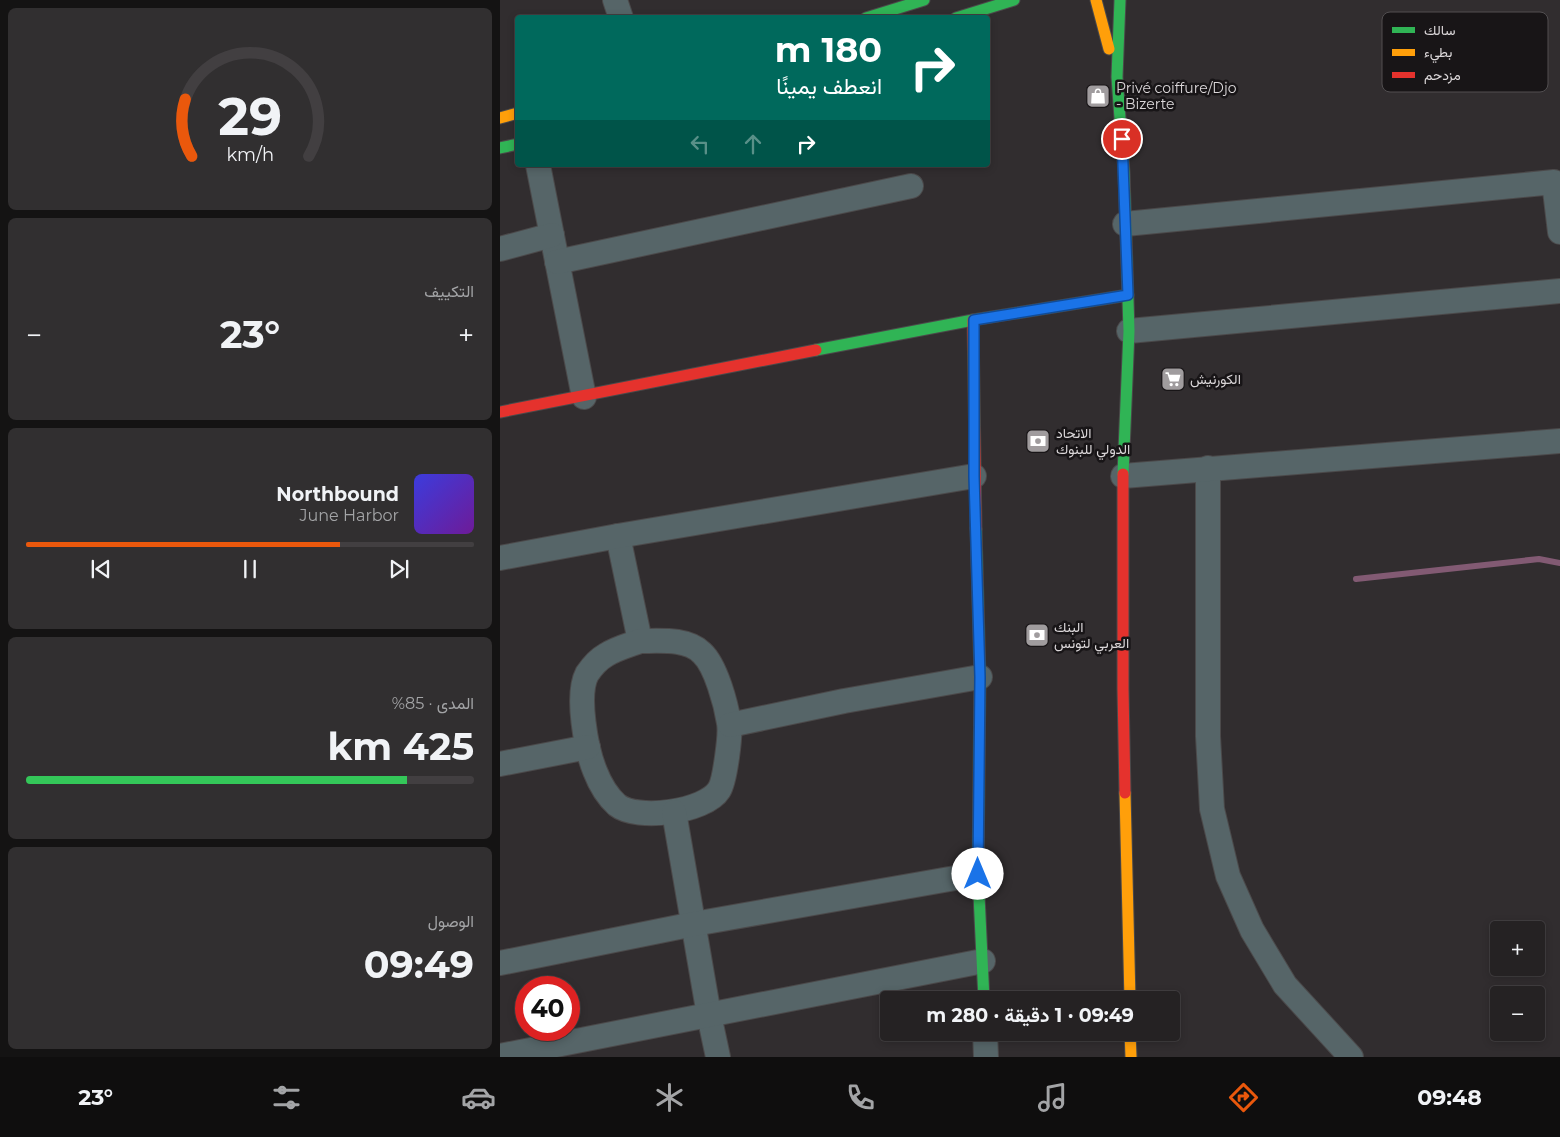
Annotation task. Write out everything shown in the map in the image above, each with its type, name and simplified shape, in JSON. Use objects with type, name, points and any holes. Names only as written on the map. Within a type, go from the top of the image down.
[{"type":"street","points":[[615,0],[620,15]]},
{"type":"street","points":[[876,15],[924,0]]},
{"type":"street","points":[[966,15],[1014,0]]},
{"type":"street","points":[[1096,0],[1117,77]]},
{"type":"street","points":[[1120,0],[1117,77],[1122,147],[1129,331],[1123,476],[1123,698],[1130,991]]},
{"type":"street","points":[[500,118],[515,114]]},
{"type":"street","points":[[538,167],[584,397]]},
{"type":"street","points":[[1125,224],[1554,182],[1560,232]]},
{"type":"street","points":[[557,262],[911,186]]},
{"type":"street","points":[[500,249],[552,235]]},
{"type":"street","points":[[1129,331],[1560,291]]},
{"type":"street","points":[[500,412],[974,320],[1128,295]]},
{"type":"street","points":[[974,320],[974,476],[980,677],[978,874],[984,991]]},
{"type":"street","points":[[1123,476],[1560,441]]},
{"type":"street","points":[[1208,468],[1208,736],[1212,809],[1226,866],[1252,930],[1285,985],[1352,1057]]},
{"type":"street","points":[[500,558],[618,536],[974,476]]},
{"type":"street","points":[[618,536],[640,640]]},
{"type":"street","points":[[640,640],[675,641],[688,645],[702,653],[712,670],[721,691],[730,725],[724,777],[719,791],[707,799],[674,812],[636,813],[618,806],[604,791],[594,768],[588,747],[582,706],[583,690],[587,675],[606,655],[640,640]]},
{"type":"street","points":[[730,725],[844,701],[980,677]]},
{"type":"street","points":[[500,764],[588,747]]},
{"type":"street","points":[[674,812],[718,1057]]},
{"type":"street","points":[[500,963],[694,924],[978,874]]},
{"type":"street","points":[[500,1056],[983,961]]},
{"type":"street","points":[[985,1041],[986,1057]]},
{"type":"street","points":[[1130,1041],[1131,1057]]},
{"type":"waterway","points":[[1356,579],[1539,559],[1560,563]]},
{"type":"traffic: fast","points":[[876,15],[924,0]]},
{"type":"traffic: fast","points":[[966,15],[1014,0]]},
{"type":"traffic: fast","points":[[1120,0],[1117,77],[1124,173],[1129,331],[1123,474]]},
{"type":"traffic: fast","points":[[500,148],[515,145]]},
{"type":"traffic: fast","points":[[816,350],[973,320],[1128,295]]},
{"type":"traffic: fast","points":[[976,529],[980,677],[978,874],[984,991]]},
{"type":"traffic: slow","points":[[1096,0],[1109,49]]},
{"type":"traffic: slow","points":[[500,118],[515,114]]},
{"type":"traffic: slow","points":[[1125,793],[1130,991]]},
{"type":"traffic: slow","points":[[1130,1041],[1131,1057]]},
{"type":"traffic: jam","points":[[973,320],[976,529]]},
{"type":"traffic: jam","points":[[500,412],[816,350]]},
{"type":"traffic: jam","points":[[1123,474],[1125,793]]},
{"type":"place","name":"Privé coiffure/Djo - Bizerte","points":[[1098,96]]},
{"type":"place","name":"الكورنيش","points":[[1173,379]]},
{"type":"place","name":"الاتحاد الدولي للبنوك","points":[[1038,441]]},
{"type":"place","name":"البنك العربي لتونس","points":[[1037,635]]},
{"type":"route","points":[[978,874],[980,677],[974,476],[974,320],[1128,295],[1122,139]]}]
